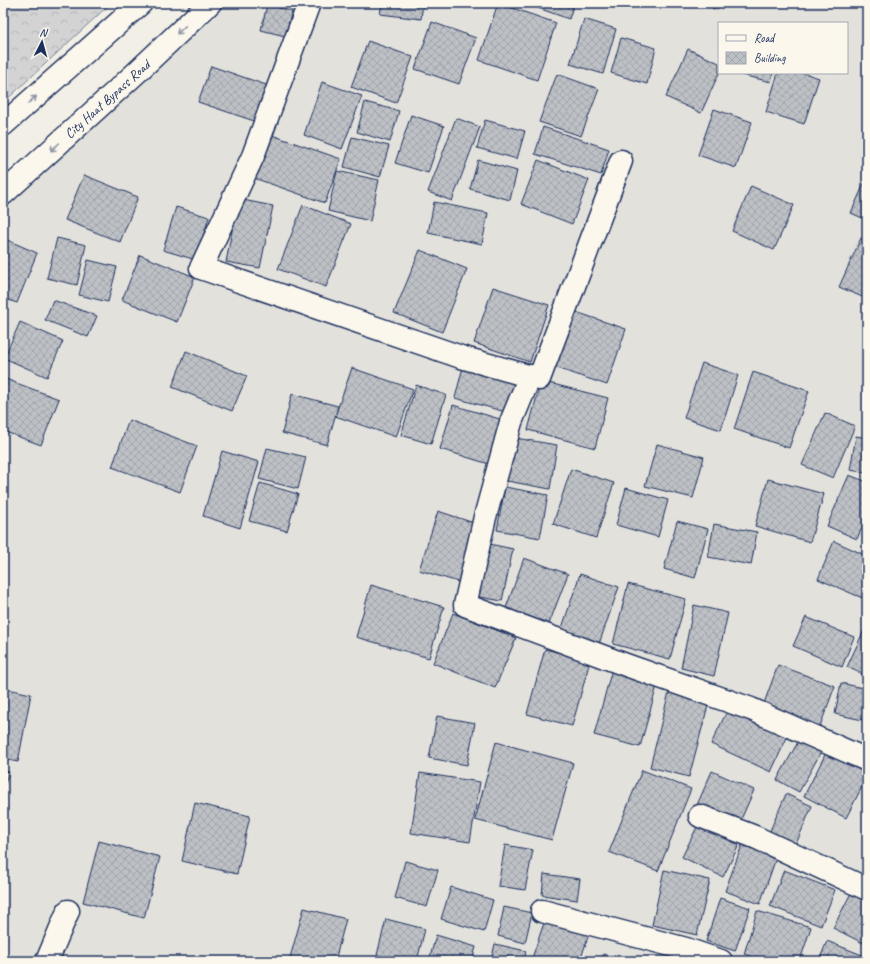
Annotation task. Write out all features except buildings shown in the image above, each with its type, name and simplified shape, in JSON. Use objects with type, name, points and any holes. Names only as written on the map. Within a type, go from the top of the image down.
[{"type":"street","points":[[3,125],[141,3]]},
{"type":"street","name":"City Haat Bypass Road","points":[[3,194],[136,73],[210,3]]},
{"type":"street","points":[[309,3],[254,156],[201,268],[461,358],[539,379],[621,160]]},
{"type":"street","points":[[530,376],[511,422],[485,517],[465,605],[626,665],[751,709],[867,760]]},
{"type":"street","points":[[700,816],[755,837],[867,889]]},
{"type":"street","points":[[47,961],[68,910]]},
{"type":"street","points":[[542,911],[686,950],[720,961]]},
{"type":"shaded area","points":[[208,3],[867,3],[867,961],[3,961],[3,194]]},
{"type":"green space","points":[[3,3],[111,3],[3,103]]}]
